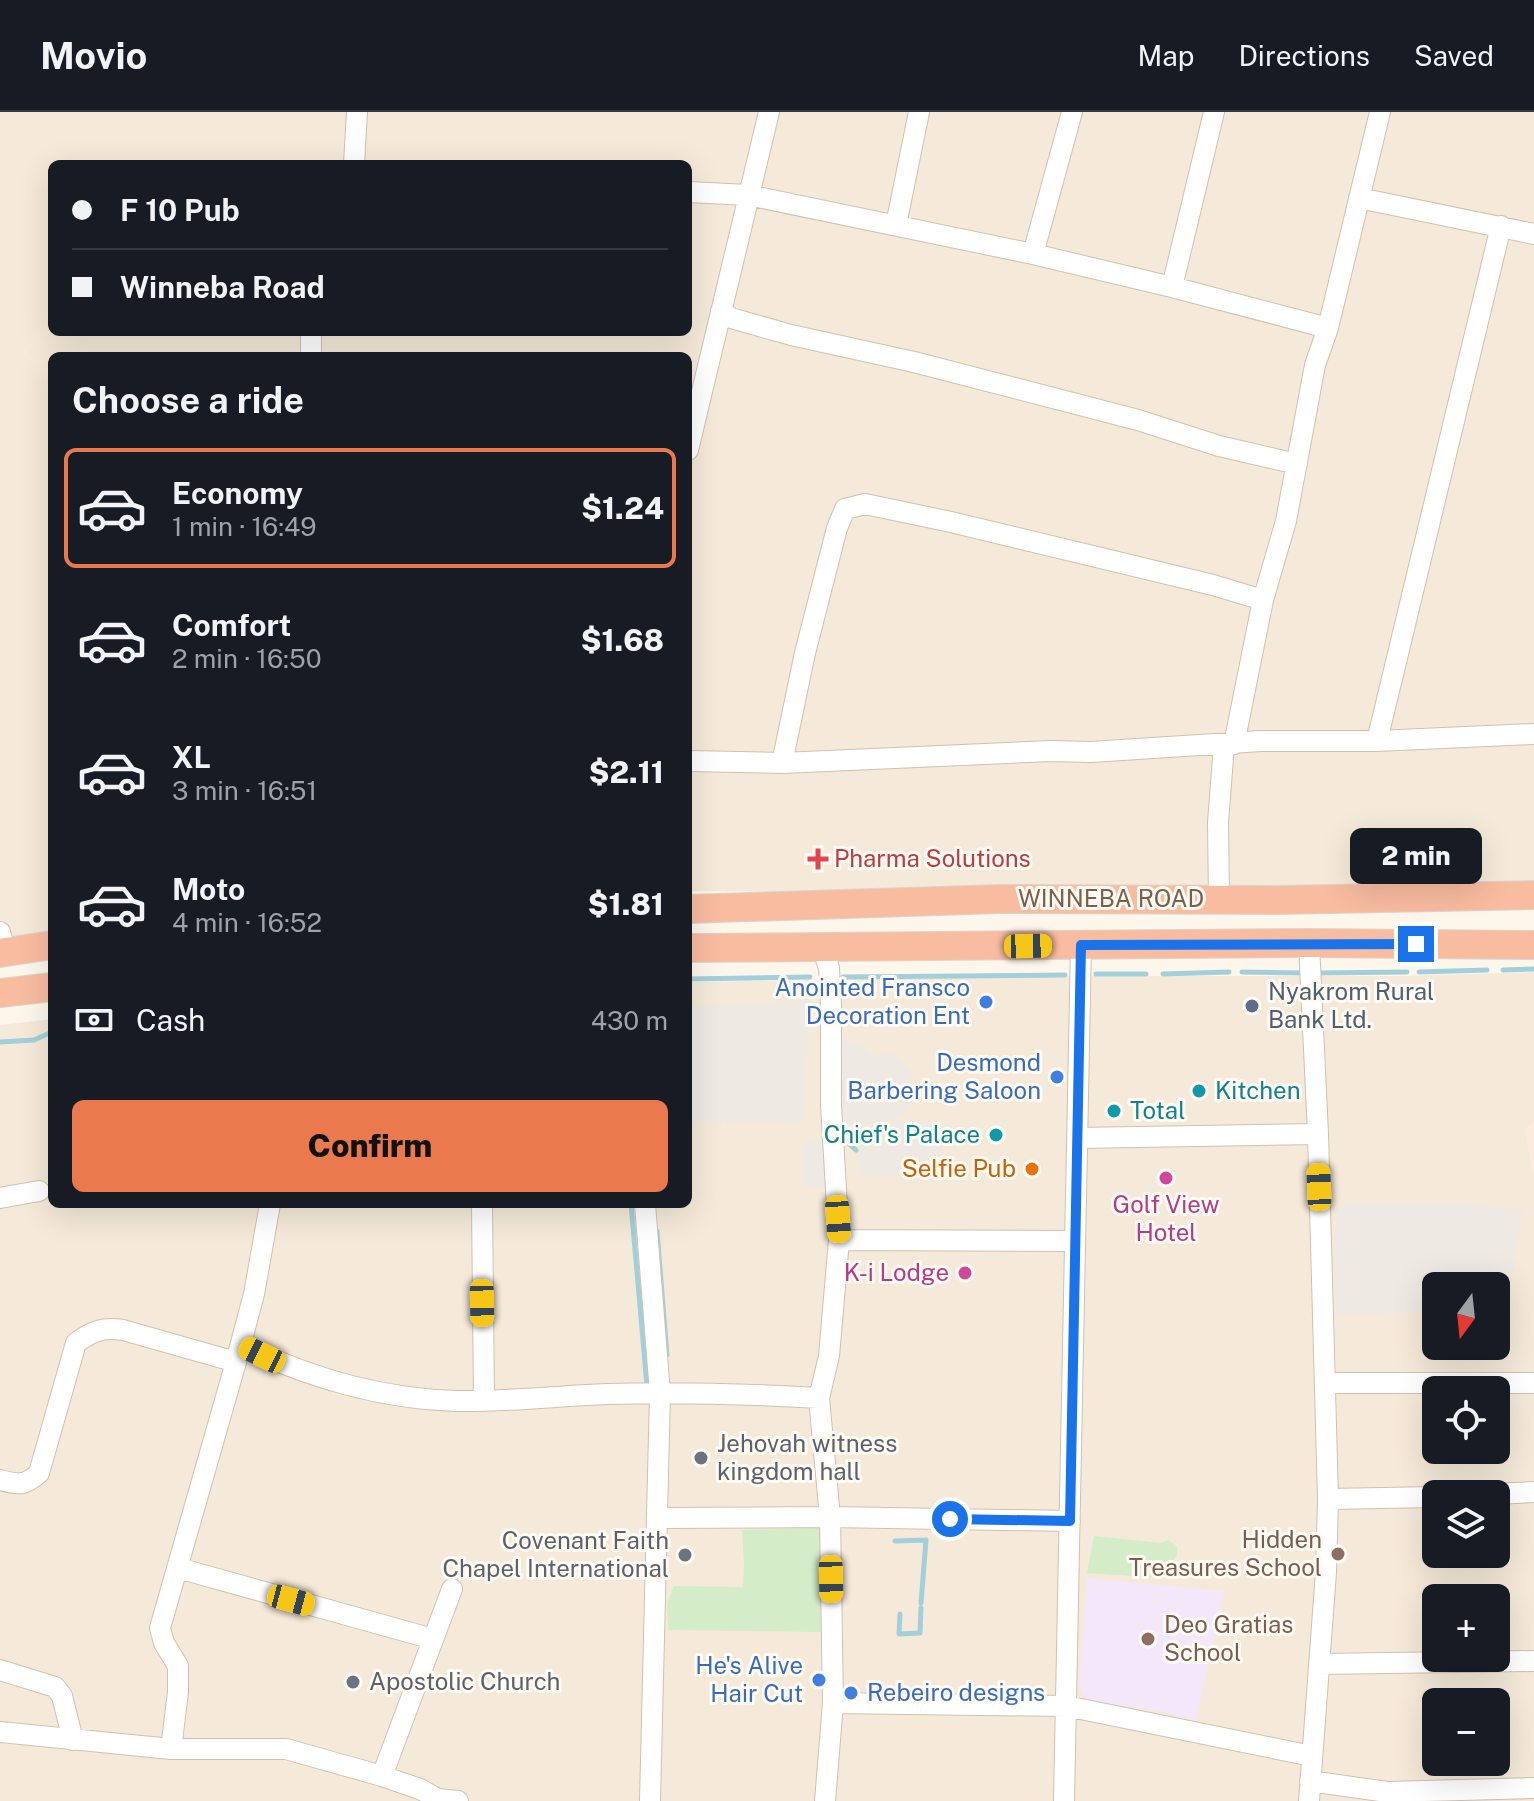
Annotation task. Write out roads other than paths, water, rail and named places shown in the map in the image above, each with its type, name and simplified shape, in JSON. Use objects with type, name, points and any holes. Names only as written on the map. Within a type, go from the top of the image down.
[{"type":"highway","name":"WINNEBA ROAD","points":[[692,909],[985,899],[1534,895]]},
{"type":"highway","name":"WINNEBA ROAD","points":[[692,948],[1309,943],[1534,945]]},
{"type":"highway","points":[[2,946],[48,945]]},
{"type":"highway","points":[[0,993],[48,987]]},
{"type":"street","points":[[354,160],[357,112]]},
{"type":"street","points":[[692,433],[769,112]]},
{"type":"street","points":[[896,225],[919,112]]},
{"type":"street","points":[[1033,254],[1072,112]]},
{"type":"street","points":[[1172,287],[1214,112]]},
{"type":"street","points":[[1219,899],[1218,822],[1229,744],[1263,600],[1286,521],[1315,365],[1328,328],[1380,112]]},
{"type":"street","points":[[692,192],[748,195],[1033,254],[1328,328]]},
{"type":"street","points":[[1359,198],[1534,234]]},
{"type":"street","points":[[1377,741],[1501,226]]},
{"type":"street","points":[[721,311],[731,318],[791,335],[914,362],[1138,420],[1219,446],[1297,464]]},
{"type":"street","points":[[782,763],[805,653],[837,528],[845,509],[865,504],[951,522],[1213,585],[1263,600]]},
{"type":"street","points":[[692,761],[782,763],[1261,741],[1377,741],[1533,728]]},
{"type":"street","points":[[1309,943],[1318,1134],[1328,1499],[1310,1791],[1534,1788]]},
{"type":"street","points":[[1064,1801],[1081,945]]},
{"type":"street","points":[[822,947],[829,968],[831,1105],[839,1240],[829,1356],[819,1398],[830,1517],[833,1703],[825,1801]]},
{"type":"street","points":[[1077,1138],[1318,1134]]},
{"type":"street","points":[[0,1198],[39,1191]]},
{"type":"street","points":[[171,1749],[178,1666],[164,1643],[160,1628],[254,1294],[269,1208]]},
{"type":"street","points":[[482,1208],[484,1400]]},
{"type":"street","points":[[645,1208],[660,1393],[650,1801]]},
{"type":"street","points":[[839,1240],[1075,1241]]},
{"type":"street","points":[[0,1480],[19,1485],[30,1482],[39,1473],[76,1343],[91,1332],[109,1328],[238,1353],[350,1385],[410,1398],[484,1400],[660,1393],[819,1398]]},
{"type":"street","points":[[1325,1383],[1534,1383]]},
{"type":"street","points":[[1510,1493],[1534,1492]]},
{"type":"street","points":[[1328,1499],[1422,1497]]},
{"type":"street","points":[[657,1521],[661,1518],[830,1517],[1070,1521]]},
{"type":"street","points":[[178,1568],[433,1639]]},
{"type":"street","points":[[382,1776],[452,1589]]},
{"type":"street","points":[[1319,1664],[1533,1661]]},
{"type":"street","points":[[0,1670],[55,1687],[62,1696],[73,1740]]},
{"type":"street","points":[[833,1703],[1066,1706],[1312,1756]]},
{"type":"street","points":[[0,1732],[171,1749],[286,1749],[382,1776],[444,1800]]},
{"type":"waterway","points":[[1503,970],[1534,969]]},
{"type":"waterway","points":[[1419,972],[1487,970]]},
{"type":"waterway","points":[[1163,974],[1229,972]]},
{"type":"waterway","points":[[1242,972],[1305,973]]},
{"type":"waterway","points":[[1316,973],[1407,972]]},
{"type":"waterway","points":[[1096,974],[1146,974]]},
{"type":"waterway","points":[[843,977],[1065,975]]},
{"type":"waterway","points":[[692,979],[810,977]]},
{"type":"waterway","points":[[0,1042],[34,1040],[48,1034]]},
{"type":"waterway","points":[[839,1135],[856,1150]]},
{"type":"waterway","points":[[631,1208],[647,1386]]},
{"type":"waterway","points":[[657,1231],[667,1355]]},
{"type":"waterway","points":[[895,1541],[926,1540],[921,1603]]},
{"type":"waterway","points":[[900,1614],[899,1634],[920,1633],[921,1608]]},
{"type":"place","name":"Pharma Solutions","points":[[818,859]]},
{"type":"place","name":"Anointed Fransco Decoration Ent","points":[[986,1002]]},
{"type":"place","name":"Nyakrom Rural Bank Ltd.","points":[[1252,1006]]},
{"type":"place","name":"Desmond Barbering Saloon","points":[[1057,1077]]},
{"type":"place","name":"Kitchen","points":[[1199,1091]]},
{"type":"place","name":"Total","points":[[1114,1111]]},
{"type":"place","name":"Chief's Palace","points":[[996,1135]]},
{"type":"place","name":"Selfie Pub","points":[[1032,1169]]},
{"type":"place","name":"Golf View Hotel","points":[[1166,1178]]},
{"type":"place","name":"K-i Lodge","points":[[965,1273]]},
{"type":"place","name":"Jehovah witness kingdom hall","points":[[701,1458]]},
{"type":"place","name":"Hidden Treasures School","points":[[1338,1554]]},
{"type":"place","name":"Covenant Faith Chapel International","points":[[685,1555]]},
{"type":"place","name":"Deo Gratias School","points":[[1148,1639]]},
{"type":"place","name":"He's Alive Hair Cut","points":[[819,1680]]},
{"type":"place","name":"Apostolic Church","points":[[353,1682]]},
{"type":"place","name":"Rebeiro designs","points":[[851,1693]]}]
